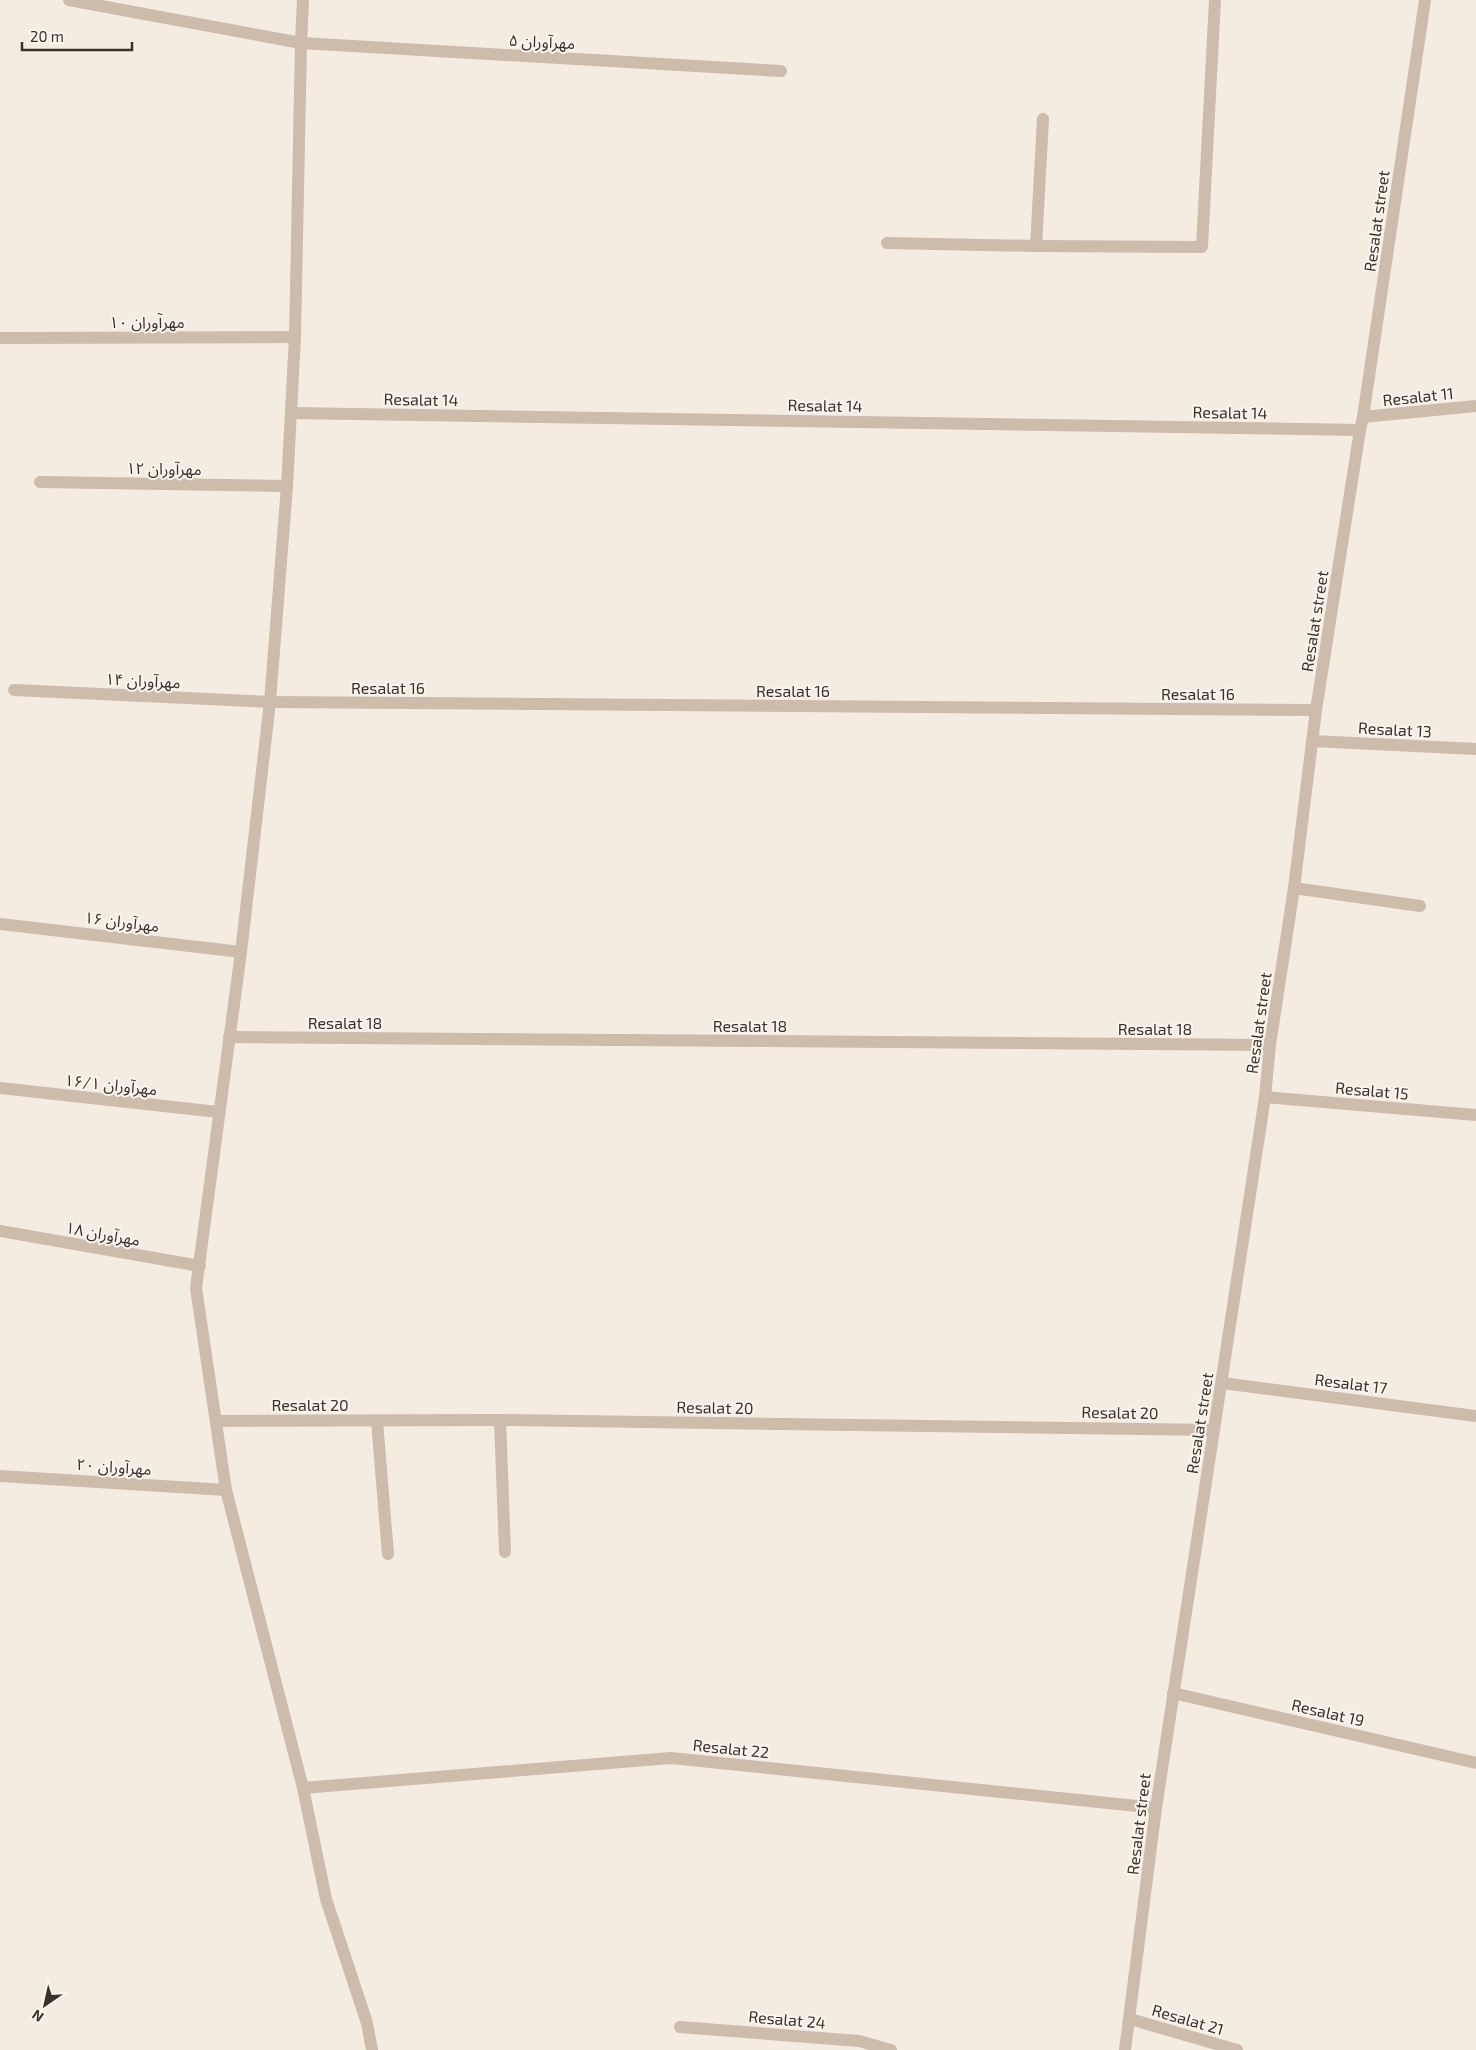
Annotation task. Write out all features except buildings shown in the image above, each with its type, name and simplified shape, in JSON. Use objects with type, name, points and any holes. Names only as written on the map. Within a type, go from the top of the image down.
[{"type":"street","name":"مهرآوران ۵","points":[[70,0],[301,43],[781,71]]},
{"type":"street","points":[[304,0],[301,43],[295,336],[287,486],[270,702],[241,952],[228,1037],[196,1288],[226,1490],[303,1788],[326,1899],[367,2023],[372,2050]]},
{"type":"street","points":[[887,243],[1202,247],[1215,0]]},
{"type":"street","name":"Resalat street","points":[[1125,2050],[1156,1808],[1265,1097],[1270,1045],[1294,888],[1316,710],[1425,0]]},
{"type":"street","points":[[1036,246],[1043,119]]},
{"type":"street","name":"مهرآوران ۱۰","points":[[0,338],[295,336]]},
{"type":"street","name":"Resalat 11","points":[[1361,424],[1476,406]]},
{"type":"street","name":"Resalat 14","points":[[291,413],[1361,424]]},
{"type":"street","name":"مهرآوران ۱۲","points":[[40,482],[287,486]]},
{"type":"street","name":"۱۴ مهرآوران","points":[[14,690],[270,702]]},
{"type":"street","name":"Resalat 16","points":[[270,702],[1316,710]]},
{"type":"street","name":"Resalat 13","points":[[1313,741],[1476,749]]},
{"type":"street","points":[[1294,888],[1420,906]]},
{"type":"street","name":"مهرآوران ۱۶","points":[[0,924],[241,952]]},
{"type":"street","name":"Resalat 18","points":[[228,1037],[1270,1045]]},
{"type":"street","name":"مهرآوران ۱۶/۱","points":[[0,1088],[218,1112]]},
{"type":"street","name":"Resalat 15","points":[[1265,1097],[1476,1115]]},
{"type":"street","name":"مهرآوران ۱۸","points":[[0,1231],[200,1266]]},
{"type":"street","name":"Resalat 17","points":[[1222,1383],[1476,1416]]},
{"type":"street","points":[[500,1420],[505,1552]]},
{"type":"street","name":"Resalat 20","points":[[216,1421],[500,1420],[1214,1430]]},
{"type":"street","points":[[377,1421],[388,1554]]},
{"type":"street","name":"مهرآوران ۲۰","points":[[0,1476],[226,1490]]},
{"type":"street","name":"Resalat 19","points":[[1173,1693],[1476,1763]]},
{"type":"street","name":"Resalat 22","points":[[303,1788],[671,1758],[1156,1808]]},
{"type":"street","name":"Resalat 21","points":[[1130,2019],[1237,2050]]},
{"type":"street","name":"Resalat 24","points":[[680,2027],[859,2042],[891,2050]]}]
